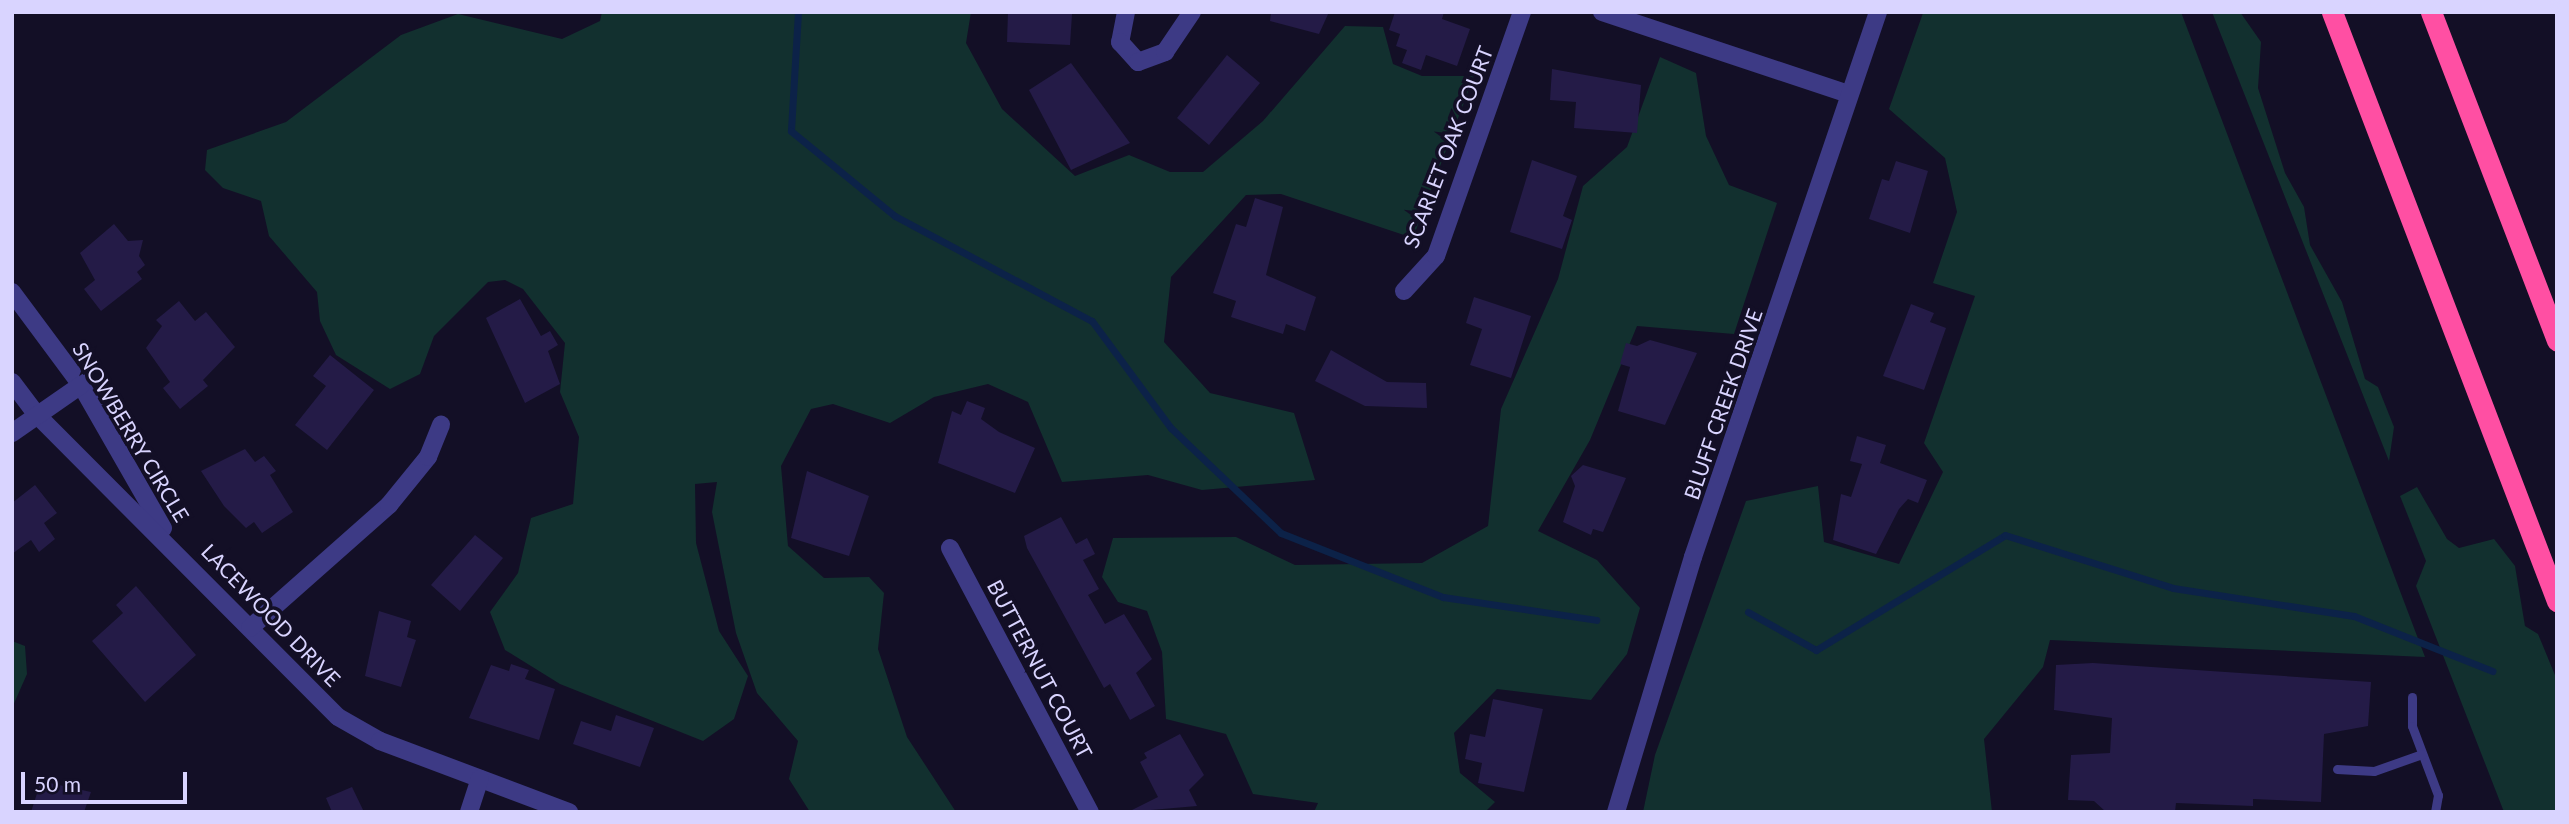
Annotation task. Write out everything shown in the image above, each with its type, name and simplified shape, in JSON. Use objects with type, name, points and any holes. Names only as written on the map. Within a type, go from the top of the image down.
[{"type":"highway","points":[[2332,12],[2557,601]]},
{"type":"highway","points":[[2431,12],[2557,341]]},
{"type":"street","points":[[1126,12],[1120,43],[1138,62],[1165,52],[1192,12]]},
{"type":"street","name":"SCARLET OAK COURT","points":[[1404,291],[1436,256],[1522,12]]},
{"type":"street","points":[[1602,12],[1847,94]]},
{"type":"street","name":"BLUFF CREEK DRIVE","points":[[1616,812],[1689,570],[1760,374],[1847,94],[1878,12]]},
{"type":"street","name":"SNOWBERRY CIRCLE","points":[[12,292],[81,385],[173,546]]},
{"type":"street","name":"SNOWBERRY CIRCLE","points":[[12,382],[37,415],[173,546]]},
{"type":"street","points":[[12,433],[81,385]]},
{"type":"street","points":[[250,628],[389,505],[428,457],[441,424]]},
{"type":"street","name":"LACEWOOD DRIVE","points":[[173,546],[338,717],[480,779],[569,812]]},
{"type":"street","name":"BUTTERNUT COURT","points":[[950,548],[1090,812]]},
{"type":"street","points":[[469,812],[480,779]]},
{"type":"lane","points":[[2412,696],[2410,718],[2438,795],[2435,812]]},
{"type":"lane","points":[[2337,769],[2382,769],[2422,754]]},
{"type":"green space","points":[[602,12],[971,12],[966,43],[1002,109],[1075,176],[1129,155],[1170,172],[1203,172],[1263,121],[1345,26],[1383,27],[1393,64],[1422,76],[1474,76],[1413,238],[1281,194],[1246,195],[1171,277],[1164,342],[1210,393],[1294,413],[1315,480],[1202,490],[1148,475],[1062,482],[1028,402],[988,384],[934,397],[890,423],[833,404],[811,409],[781,466],[788,546],[824,578],[869,577],[884,593],[878,649],[907,737],[956,812],[810,812],[789,779],[798,741],[757,693],[736,633],[712,512],[717,482],[695,484],[696,543],[719,631],[748,676],[734,719],[703,741],[560,684],[505,650],[490,612],[518,573],[531,518],[573,504],[579,437],[560,392],[565,343],[523,289],[505,280],[488,282],[434,336],[420,374],[390,389],[336,355],[320,321],[317,292],[269,236],[261,201],[223,188],[205,170],[207,150],[286,122],[401,35],[458,14],[562,39],[600,21]]},
{"type":"green space","points":[[2181,12],[2425,657],[2050,640],[2043,667],[1984,739],[1992,812],[1643,812],[1655,755],[1746,501],[1818,486],[1824,542],[1899,564],[1943,472],[1924,443],[1975,296],[1933,283],[1957,212],[1945,158],[1889,109],[1923,13]]},
{"type":"green space","points":[[2212,12],[2240,12],[2261,42],[2258,88],[2285,173],[2304,207],[2310,245],[2342,302],[2365,379],[2378,387],[2394,427],[2389,461]]},
{"type":"green space","points":[[1660,57],[1696,73],[1706,136],[1729,185],[1777,203],[1734,334],[1637,326],[1590,440],[1538,531],[1597,560],[1640,608],[1627,654],[1591,700],[1497,689],[1454,733],[1460,773],[1495,802],[1485,812],[1314,812],[1318,803],[1253,794],[1226,734],[1166,719],[1162,652],[1147,611],[1118,602],[1102,577],[1113,538],[1236,537],[1295,565],[1422,563],[1488,526],[1501,409],[1558,279],[1583,186],[1627,147]]},
{"type":"green space","points":[[2417,487],[2447,539],[2459,548],[2494,539],[2515,566],[2525,626],[2538,634],[2557,680],[2557,812],[2504,812],[2416,586],[2426,561],[2400,496]]},
{"type":"green space","points":[[12,641],[25,646],[27,674],[12,708]]},
{"type":"building","points":[[1008,12],[1072,14],[1070,45],[1007,42]]},
{"type":"building","points":[[1271,12],[1329,12],[1319,34],[1270,21]]},
{"type":"building","points":[[1395,12],[1444,12],[1442,19],[1470,29],[1457,66],[1426,55],[1421,70],[1402,63],[1407,50],[1396,46],[1400,34],[1389,30]]},
{"type":"building","points":[[1227,55],[1260,83],[1209,145],[1177,118]]},
{"type":"building","points":[[1071,63],[1130,143],[1071,170],[1029,90]]},
{"type":"building","points":[[1552,69],[1641,85],[1637,133],[1574,128],[1576,102],[1550,100]]},
{"type":"building","points":[[1532,160],[1577,176],[1563,216],[1572,220],[1562,249],[1510,232]]},
{"type":"building","points":[[1896,161],[1928,171],[1910,233],[1869,219],[1882,179],[1889,181]]},
{"type":"building","points":[[1255,198],[1283,207],[1266,275],[1316,297],[1305,331],[1286,324],[1283,334],[1231,317],[1236,301],[1213,293],[1236,224],[1246,227]]},
{"type":"building","points":[[114,224],[128,241],[143,240],[139,256],[145,265],[137,272],[142,279],[101,311],[84,289],[95,280],[80,253]]},
{"type":"building","points":[[1474,297],[1531,316],[1511,378],[1470,365],[1482,329],[1466,323]]},
{"type":"building","points":[[520,299],[541,336],[550,331],[558,345],[548,351],[560,384],[525,403],[486,318]]},
{"type":"building","points":[[179,301],[195,321],[206,312],[235,347],[203,380],[208,386],[180,409],[163,388],[170,382],[146,348],[162,326],[156,320]]},
{"type":"building","points":[[1911,304],[1934,313],[1930,322],[1946,328],[1924,390],[1883,376]]},
{"type":"building","points":[[1650,340],[1697,353],[1665,425],[1618,411],[1630,367],[1620,364],[1626,343],[1637,346]]},
{"type":"building","points":[[1331,350],[1387,382],[1426,383],[1427,408],[1365,406],[1315,381]]},
{"type":"building","points":[[330,355],[374,390],[327,450],[295,425],[326,386],[313,376]]},
{"type":"building","points":[[967,401],[985,408],[981,419],[999,432],[1035,448],[1015,493],[938,463],[952,411],[961,415]]},
{"type":"building","points":[[1857,436],[1886,445],[1880,463],[1927,480],[1918,503],[1908,499],[1899,509],[1876,554],[1833,540],[1841,494],[1851,497],[1862,464],[1850,461]]},
{"type":"building","points":[[245,449],[255,462],[264,456],[276,471],[270,475],[293,512],[262,533],[254,522],[246,528],[224,506],[201,471]]},
{"type":"building","points":[[1583,465],[1626,478],[1603,532],[1593,529],[1591,535],[1563,522],[1575,486],[1571,476]]},
{"type":"building","points":[[807,471],[869,496],[849,556],[791,538]]},
{"type":"building","points":[[35,485],[57,513],[44,523],[55,539],[39,552],[31,540],[12,554],[12,503]]},
{"type":"building","points":[[1061,517],[1076,544],[1087,538],[1095,554],[1083,560],[1099,589],[1088,595],[1105,624],[1124,614],[1152,659],[1136,673],[1155,706],[1130,720],[1110,684],[1104,688],[1027,548],[1024,536]]},
{"type":"building","points":[[475,535],[503,558],[460,611],[431,585]]},
{"type":"building","points":[[136,586],[196,655],[145,702],[92,641],[123,613],[116,605]]},
{"type":"building","points":[[379,611],[411,621],[407,637],[416,640],[401,687],[365,676]]},
{"type":"building","points":[[2093,663],[2371,682],[2368,726],[2324,734],[2321,802],[2253,799],[2253,806],[2176,803],[2175,812],[2106,812],[2094,801],[2068,800],[2071,755],[2110,753],[2112,718],[2054,710],[2056,665]]},
{"type":"building","points":[[511,664],[529,670],[525,679],[555,689],[539,740],[469,718],[491,665],[509,671]]},
{"type":"building","points":[[1493,699],[1543,709],[1524,792],[1478,783],[1482,763],[1465,759],[1470,734],[1485,737]]},
{"type":"building","points":[[616,715],[654,728],[640,767],[573,744],[581,721],[611,731]]},
{"type":"building","points":[[1180,734],[1204,775],[1189,790],[1197,806],[1128,812],[1158,797],[1140,762],[1147,758],[1144,753]]},
{"type":"building","points":[[41,781],[91,792],[84,812],[31,812]]},
{"type":"building","points":[[352,787],[364,812],[332,812],[326,798]]},
{"type":"waterway","points":[[798,12],[791,131],[895,216],[1092,321],[1171,428],[1281,533],[1443,597],[1596,620]]},
{"type":"waterway","points":[[1748,612],[1816,650],[2005,535],[2173,588],[2354,616],[2492,671]]}]
